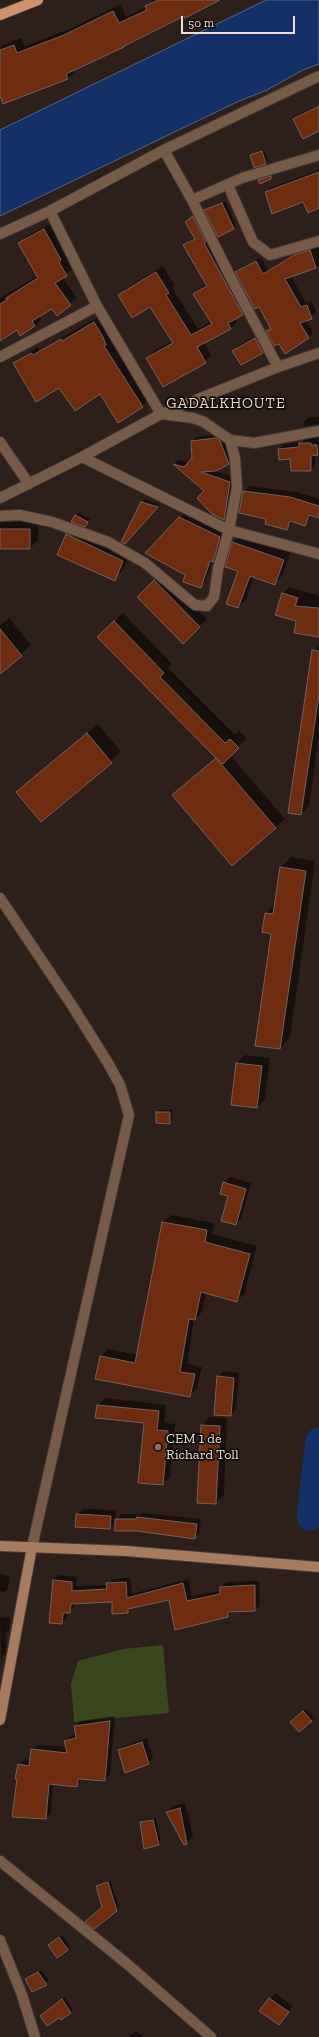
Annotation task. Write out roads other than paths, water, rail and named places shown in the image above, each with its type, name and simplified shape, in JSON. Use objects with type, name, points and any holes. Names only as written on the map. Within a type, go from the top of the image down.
[{"type":"main road","points":[[0,15],[38,0]]},
{"type":"street","points":[[0,234],[50,211],[164,150],[319,76]]},
{"type":"street","points":[[164,150],[192,200],[278,367]]},
{"type":"street","points":[[192,200],[242,178],[319,155]]},
{"type":"street","points":[[228,185],[253,242],[270,255],[319,241]]},
{"type":"street","points":[[50,211],[97,306],[161,414]]},
{"type":"street","points":[[0,357],[97,306]]},
{"type":"street","points":[[0,498],[82,457],[161,414],[278,367],[319,353]]},
{"type":"street","points":[[161,414],[193,418],[204,422],[230,440],[254,443],[319,431]]},
{"type":"street","points":[[0,516],[20,515],[52,522],[108,542],[145,563],[195,605],[207,606],[214,597],[218,569],[229,530],[237,487],[235,458],[230,440]]},
{"type":"street","points":[[0,442],[29,484]]},
{"type":"street","points":[[82,457],[229,530],[319,554]]},
{"type":"street","points":[[0,898],[73,1007],[108,1063],[120,1085],[129,1115],[32,1547],[0,1720]]},
{"type":"street","points":[[0,1546],[126,1551],[319,1567]]},
{"type":"street","points":[[0,1861],[126,1963],[206,2035]]},
{"type":"street","points":[[0,1940],[22,1995],[35,2037]]},
{"type":"water","points":[[266,0],[319,0],[319,64],[303,70],[267,90],[239,101],[0,216],[0,130]]},
{"type":"waterway","points":[[310,1517],[319,1441]]},
{"type":"place","name":"CEM 1 de Richard Toll","points":[[158,1447]]},
{"type":"district","name":"GADALKHOUTE","points":[[226,404]]}]
